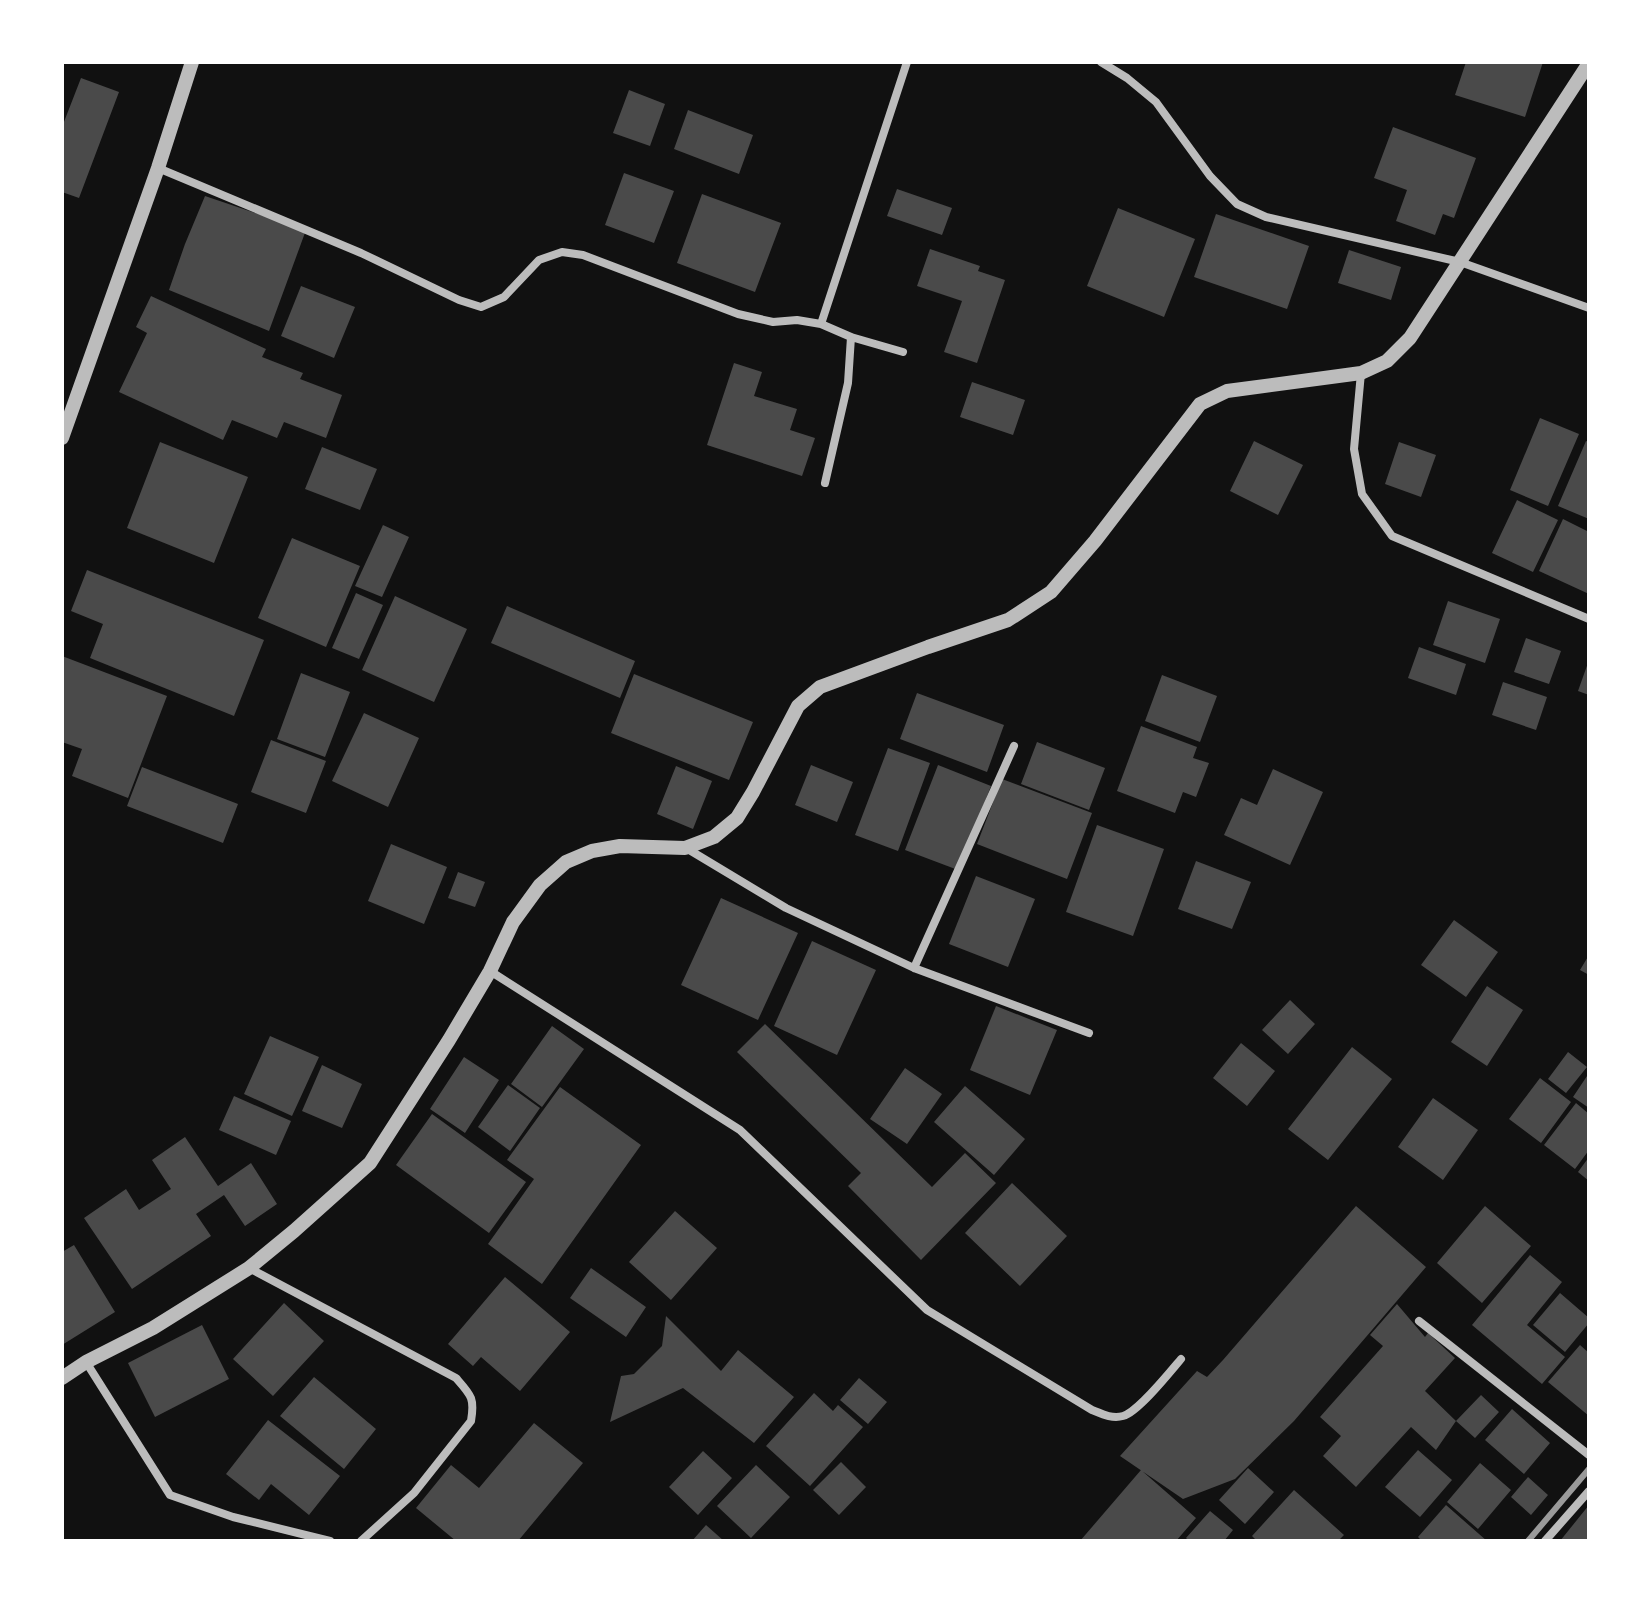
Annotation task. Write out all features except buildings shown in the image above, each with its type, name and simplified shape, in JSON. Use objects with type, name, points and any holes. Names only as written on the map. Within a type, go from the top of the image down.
[{"type":"street","points":[[62,438],[158,168],[192,62]]},
{"type":"street","points":[[821,324],[907,62]]},
{"type":"street","points":[[1101,62],[1156,102],[1210,176],[1237,204],[1266,217],[1460,262],[1589,308]]},
{"type":"street","points":[[62,1378],[86,1362],[153,1328],[249,1268],[370,1163],[490,971],[513,922],[540,885],[566,862],[592,851],[620,846],[685,848],[714,837],[737,818],[798,706],[820,687],[1008,620],[1051,592],[1095,541],[1200,404],[1227,391],[1361,373],[1387,361],[1410,338],[1589,63]]},
{"type":"street","points":[[158,168],[481,307],[504,297],[539,260],[562,252],[583,255],[738,314],[773,322],[797,320],[821,324],[851,337],[903,352]]},
{"type":"street","points":[[825,483],[848,383],[851,337]]},
{"type":"street","points":[[1361,373],[1354,449],[1362,494],[1392,536],[1589,619]]},
{"type":"street","points":[[914,968],[1014,746]]},
{"type":"street","points":[[685,848],[786,908],[914,968],[1089,1033]]},
{"type":"street","points":[[490,971],[740,1130],[927,1310],[1092,1410],[1109,1416],[1125,1416],[1141,1404],[1181,1359]]},
{"type":"street","points":[[249,1268],[456,1378],[472,1396],[471,1421],[414,1493],[361,1541]]},
{"type":"street","points":[[1419,1321],[1589,1455]]},
{"type":"street","points":[[86,1362],[170,1495],[233,1517],[330,1541]]},
{"type":"street","points":[[1545,1541],[1589,1491]]},
{"type":"railway","points":[[1528,1541],[1589,1469]]}]
